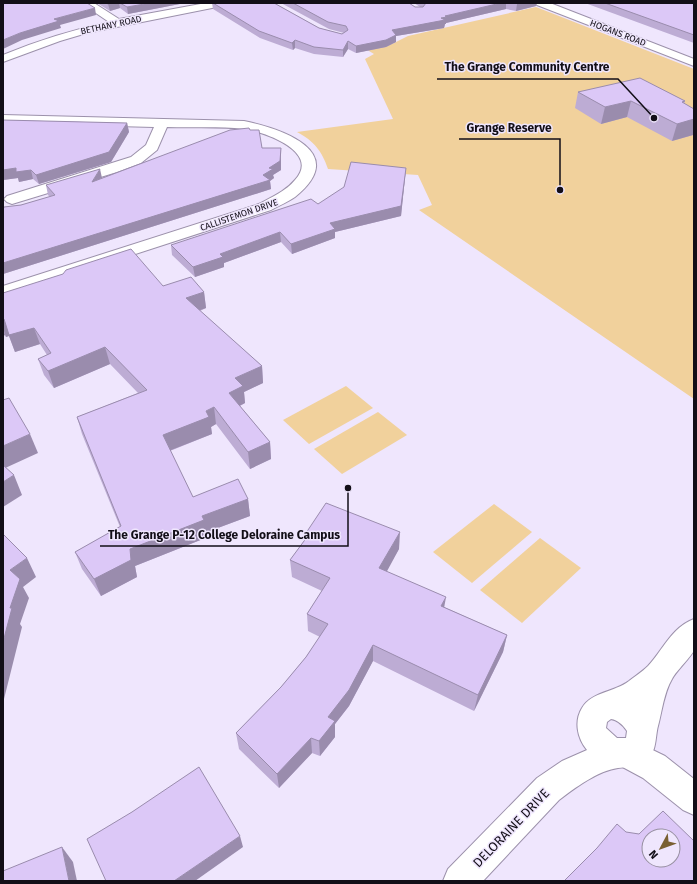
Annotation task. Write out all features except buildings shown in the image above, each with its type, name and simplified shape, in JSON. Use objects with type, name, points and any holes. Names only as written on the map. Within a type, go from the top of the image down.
[{"type":"street","points":[[86,3],[100,10],[117,23]]},
{"type":"street","name":"BETHANY ROAD","points":[[3,59],[53,40],[117,23],[222,3]]},
{"type":"street","name":"HOGANS ROAD","points":[[541,3],[694,63]]},
{"type":"street","name":"HOGANS ROAD","points":[[562,3],[694,53]]},
{"type":"street","name":"CALLISTEMON DRIVE","points":[[3,119],[231,123],[257,126],[280,133],[295,141],[304,150],[310,164],[308,172],[298,188],[289,195],[265,207],[3,292]]},
{"type":"street","points":[[12,199],[106,171],[136,160],[152,147],[163,122]]},
{"type":"street","points":[[633,744],[658,675],[670,656],[694,631]]},
{"type":"street","points":[[633,744],[603,746],[596,740],[592,732],[592,716],[602,707],[630,698],[658,675]]},
{"type":"street","points":[[610,705],[624,709],[635,717],[633,744],[654,767],[688,793]]},
{"type":"street","name":"DELORAINE DRIVE","points":[[564,776],[592,732]]},
{"type":"street","name":"DELORAINE DRIVE","points":[[460,881],[528,808],[564,776],[587,764],[633,744]]},
{"type":"shaded area","points":[[536,7],[694,69],[694,399],[419,210],[432,205],[418,175],[328,169],[317,147],[297,132],[393,119],[365,59],[374,54],[354,42],[359,39],[392,44],[408,36]]},
{"type":"shaded area","points":[[346,386],[373,408],[309,444],[283,420]]},
{"type":"shaded area","points":[[378,412],[407,435],[342,474],[314,449]]},
{"type":"shaded area","points":[[494,504],[532,532],[472,583],[433,552]]},
{"type":"shaded area","points":[[540,538],[581,568],[522,623],[480,590]]},
{"type":"place","name":"The Grange Community Centre","points":[[654,118]]},
{"type":"place","name":"Grange Reserve","points":[[560,190]]},
{"type":"place","name":"The Grange P-12 College Deloraine Campus","points":[[348,488]]}]
